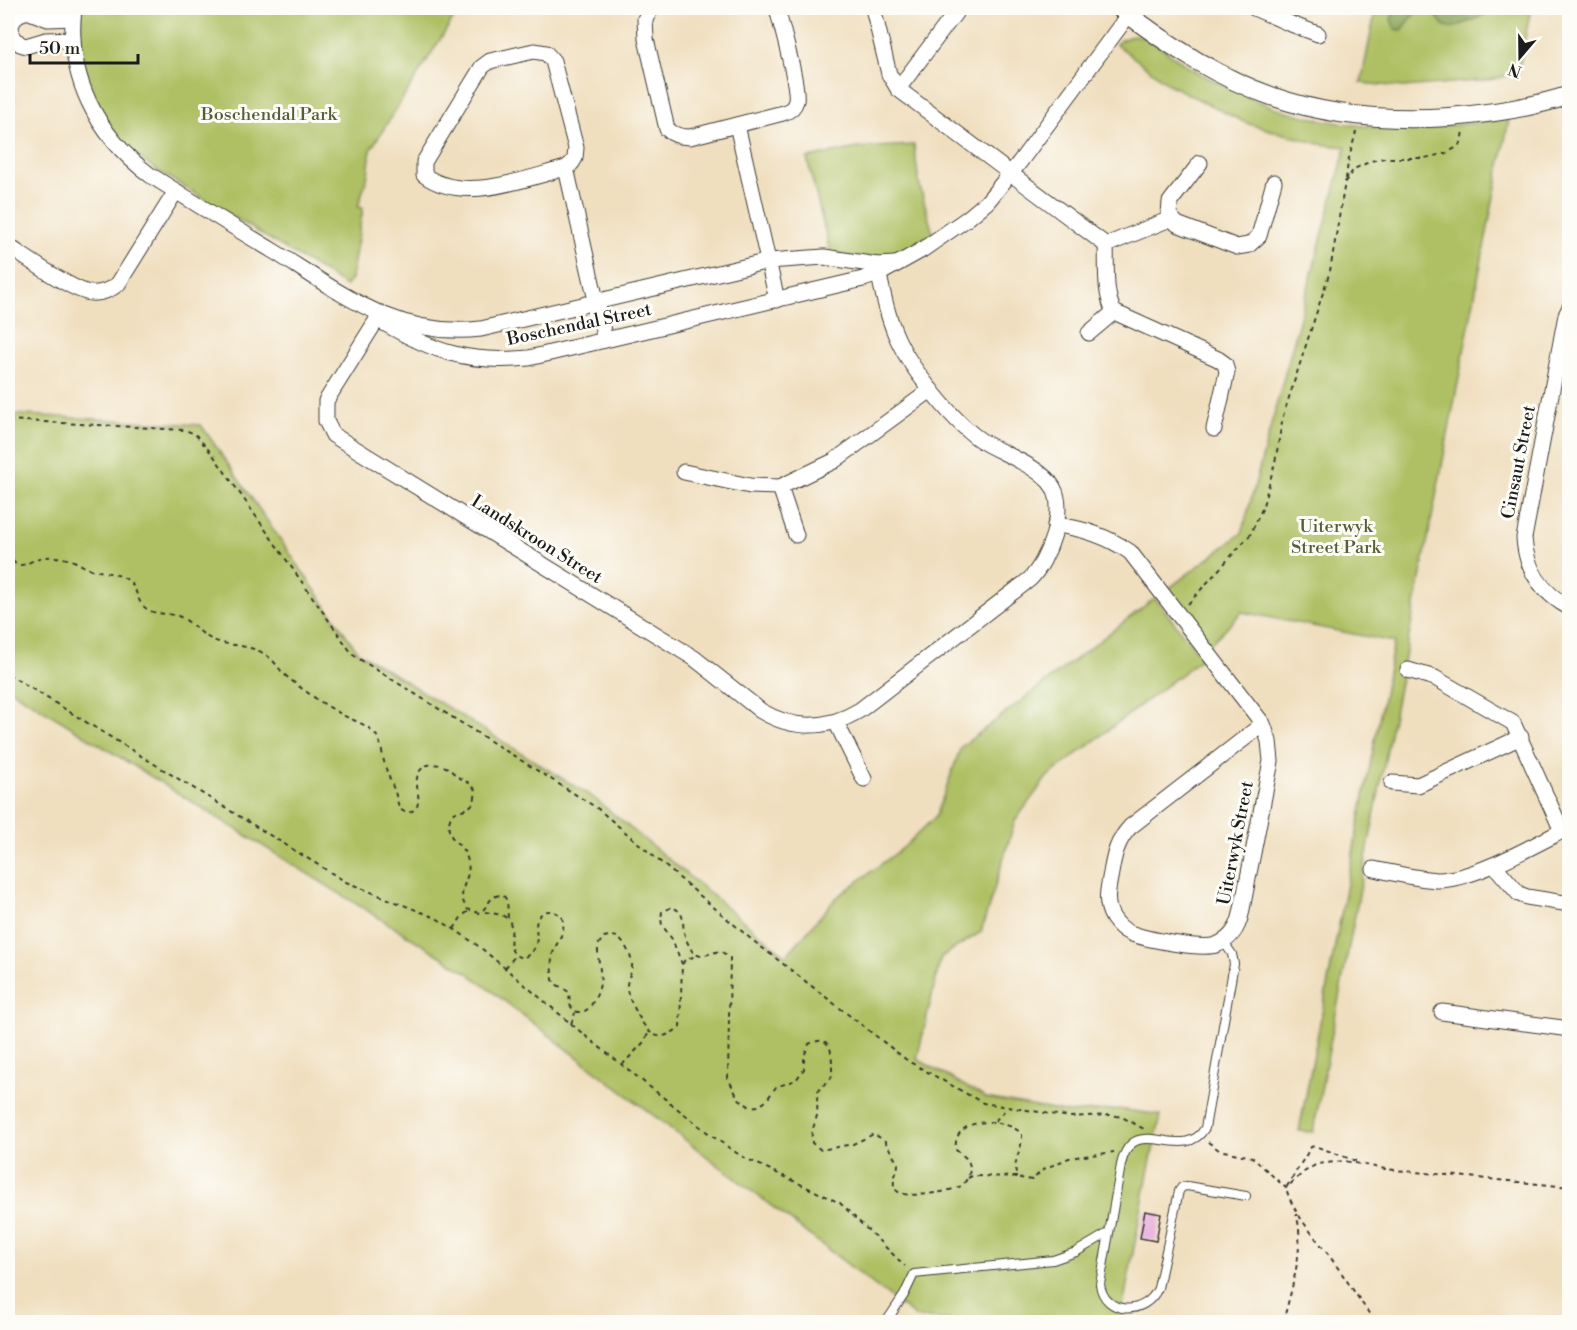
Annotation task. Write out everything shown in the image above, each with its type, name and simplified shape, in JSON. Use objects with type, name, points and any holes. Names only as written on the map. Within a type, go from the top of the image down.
[{"type":"street","points":[[652,8],[645,19],[646,39],[667,129],[682,137],[690,137],[783,113],[794,106],[796,91],[777,8]]},
{"type":"street","points":[[873,8],[889,74],[898,88],[1106,245]]},
{"type":"street","points":[[898,88],[959,8]]},
{"type":"street","points":[[1254,8],[1318,34]]},
{"type":"street","points":[[1124,11],[1195,61],[1246,87],[1300,106],[1360,117],[1417,119],[1514,110],[1569,95]]},
{"type":"street","name":"Boschendal Street","points":[[73,39],[46,40],[26,46],[15,41],[10,30],[13,19],[22,12],[33,12],[48,19],[74,13],[73,39],[79,76],[92,110],[111,140],[136,165],[426,346],[473,358],[494,360],[529,358],[777,300],[895,264],[929,246],[968,218],[987,201],[1011,173],[1124,11]]},
{"type":"street","points":[[540,51],[549,55],[553,61],[576,148],[575,158],[566,168],[486,188],[465,189],[449,188],[435,183],[424,175],[423,166],[425,159],[482,68],[490,61],[540,51]]},
{"type":"street","points":[[736,125],[777,300]]},
{"type":"street","points":[[1200,163],[1170,202],[1168,210],[1170,219],[1177,224],[1237,247],[1249,245],[1259,236],[1274,182]]},
{"type":"street","points":[[566,168],[605,340]]},
{"type":"street","points":[[8,246],[82,291],[101,293],[118,284],[176,191]]},
{"type":"street","points":[[1106,245],[1170,219]]},
{"type":"street","points":[[1106,245],[1107,285],[1110,304],[1114,312],[1225,364],[1227,372],[1214,429]]},
{"type":"street","name":"Boschendal Street","points":[[379,316],[415,326],[464,331],[481,329],[769,261],[824,257],[878,270]]},
{"type":"street","name":"Landskroon Street","points":[[379,316],[326,401],[326,422],[333,435],[694,658],[771,717],[806,726],[836,722],[860,710],[1030,579],[1044,562],[1059,505],[1050,482],[1038,472],[974,435],[957,420],[932,390],[897,339],[878,270]]},
{"type":"street","name":"Cinsaut Street","points":[[1569,306],[1524,538],[1527,560],[1536,580],[1552,598],[1569,608]]},
{"type":"street","points":[[1089,333],[1114,312]]},
{"type":"street","points":[[684,472],[750,486],[780,487],[834,461],[932,390]]},
{"type":"street","points":[[780,487],[796,535]]},
{"type":"street","name":"Uiterwyk Street","points":[[1055,525],[1095,533],[1108,538],[1130,552],[1263,724],[1269,741],[1271,761],[1241,914],[1236,930],[1223,941]]},
{"type":"street","points":[[1374,869],[1436,880],[1449,879],[1494,865],[1566,829],[1513,723],[1435,678],[1408,670]]},
{"type":"street","points":[[836,722],[864,779]]},
{"type":"street","points":[[1223,941],[1215,945],[1198,947],[1128,932],[1112,916],[1108,908],[1107,890],[1116,848],[1130,827],[1263,724]]},
{"type":"street","points":[[1392,783],[1418,785],[1521,737]]},
{"type":"street","points":[[1494,865],[1520,894],[1569,904]]},
{"type":"street","points":[[1442,1012],[1569,1029]]},
{"type":"lane","points":[[1223,941],[1232,954],[1234,964],[1205,1128],[1199,1136],[1189,1142],[1138,1139],[1126,1149],[1121,1165],[1100,1284],[1104,1297],[1113,1305],[1134,1309],[1152,1300],[1158,1288],[1180,1188],[1187,1186],[1246,1196]]},
{"type":"lane","points":[[886,1323],[914,1274],[1053,1260],[1076,1252],[1108,1233]]},
{"type":"path","points":[[1345,182],[1354,169],[1371,161],[1384,158],[1425,158],[1447,153],[1461,143],[1464,116]]},
{"type":"path","points":[[1178,615],[1250,535],[1262,509],[1275,463],[1283,416],[1330,270],[1348,162],[1360,117]]},
{"type":"path","points":[[8,420],[185,430],[195,434],[213,455],[353,655],[597,808],[752,939],[908,1061],[982,1103],[1070,1117],[1110,1115],[1122,1117],[1146,1130],[1155,1139]]},
{"type":"path","points":[[8,553],[13,562],[19,565],[26,565],[46,557],[65,558],[88,568],[124,578],[131,584],[140,603],[146,609],[184,619],[209,638],[219,642],[240,644],[260,651],[271,658],[283,672],[311,695],[374,733],[378,738],[399,807],[403,811],[408,813],[414,811],[418,804],[417,778],[420,770],[426,765],[433,764],[447,768],[469,783],[474,787],[476,794],[474,802],[467,810],[452,814],[449,832],[450,837],[461,846],[468,859],[469,866],[462,897],[470,911]]},
{"type":"path","points":[[8,674],[346,882],[436,918],[454,929],[712,1136],[741,1156],[840,1203],[914,1274]]},
{"type":"path","points":[[481,912],[485,910],[492,898],[501,896],[508,904],[512,927],[510,944],[512,952],[523,958],[535,948],[536,927],[540,916],[545,911],[554,911],[561,915],[564,929],[552,956],[552,976],[554,983],[569,992],[570,1005],[575,1012]]},
{"type":"path","points":[[575,1012],[579,1013],[590,1007],[599,993],[601,978],[598,945],[604,937],[612,936],[618,938],[631,960],[632,967],[626,985],[627,992],[645,1029],[653,1035],[662,1037],[671,1034],[680,1027],[682,964],[672,939],[662,925],[662,912],[672,907],[681,912],[684,919],[684,935],[694,954],[698,955]]},
{"type":"path","points":[[454,929],[462,916],[470,911],[502,915],[510,921]]},
{"type":"path","points":[[682,969],[684,961],[698,955],[720,951],[730,957],[728,1078],[734,1093],[750,1107],[759,1106],[766,1101],[776,1087],[796,1080],[804,1069],[806,1049],[809,1044],[815,1041],[828,1044],[832,1052],[832,1075],[830,1081],[818,1092],[817,1115],[811,1138],[816,1148],[821,1150],[853,1144],[870,1135],[879,1137],[885,1142],[898,1164],[893,1183],[897,1192],[903,1195],[959,1187],[972,1176],[1032,1180],[1044,1169],[1069,1158],[1126,1149]]},
{"type":"path","points":[[505,968],[516,955]]},
{"type":"path","points":[[571,1024],[575,1012]]},
{"type":"path","points":[[622,1065],[646,1040],[649,1032]]},
{"type":"path","points":[[995,1121],[1008,1107]]},
{"type":"path","points":[[967,1179],[969,1162],[956,1150],[957,1135],[973,1125],[995,1121],[1011,1125],[1022,1134],[1021,1150],[1015,1161],[1016,1173],[1020,1178]]},
{"type":"path","points":[[1199,1136],[1219,1150],[1252,1157],[1286,1188],[1300,1225],[1300,1240],[1283,1323]]},
{"type":"path","points":[[1286,1188],[1308,1151],[1315,1146],[1385,1169],[1569,1187]]},
{"type":"path","points":[[1286,1188],[1317,1164],[1345,1161],[1361,1163]]},
{"type":"path","points":[[1294,1208],[1375,1323]]},
{"type":"green space","name":"Boschendal Park","points":[[82,8],[496,8],[470,9],[453,19],[371,149],[368,174],[358,207],[363,208],[351,279],[346,286],[152,167],[126,146],[103,113],[88,80],[81,44]]},
{"type":"green space","points":[[1376,8],[1531,8],[1518,73],[1489,80],[1403,87],[1361,83]]},
{"type":"green space","points":[[1396,8],[1419,8],[1402,30],[1395,29],[1391,19]]},
{"type":"green space","points":[[1431,8],[1493,8],[1478,18],[1452,28],[1443,25]]},
{"type":"green space","name":"Uiterwyk Street Park","points":[[1134,35],[1149,40],[1192,69],[1241,94],[1280,109],[1321,120],[1363,126],[1405,128],[1509,119],[1313,1132],[1299,1131],[1394,642],[1242,612],[1210,644],[1168,589],[1242,533],[1346,147],[1319,144],[1246,123],[1170,85],[1116,44]]},
{"type":"green space","points":[[914,145],[919,183],[933,234],[907,249],[885,256],[831,255],[807,158],[858,148]]},
{"type":"green space","points":[[8,414],[201,425],[358,652],[594,798],[786,956],[836,898],[904,847],[936,816],[961,747],[1155,598],[1202,658],[1047,777],[1015,821],[981,932],[941,957],[917,1059],[986,1098],[1070,1113],[1118,1109],[1161,1115],[1120,1322],[971,1322],[916,1317],[468,973],[8,688]]},
{"type":"building","points":[[1145,1211],[1161,1214],[1156,1241],[1140,1238]]}]
